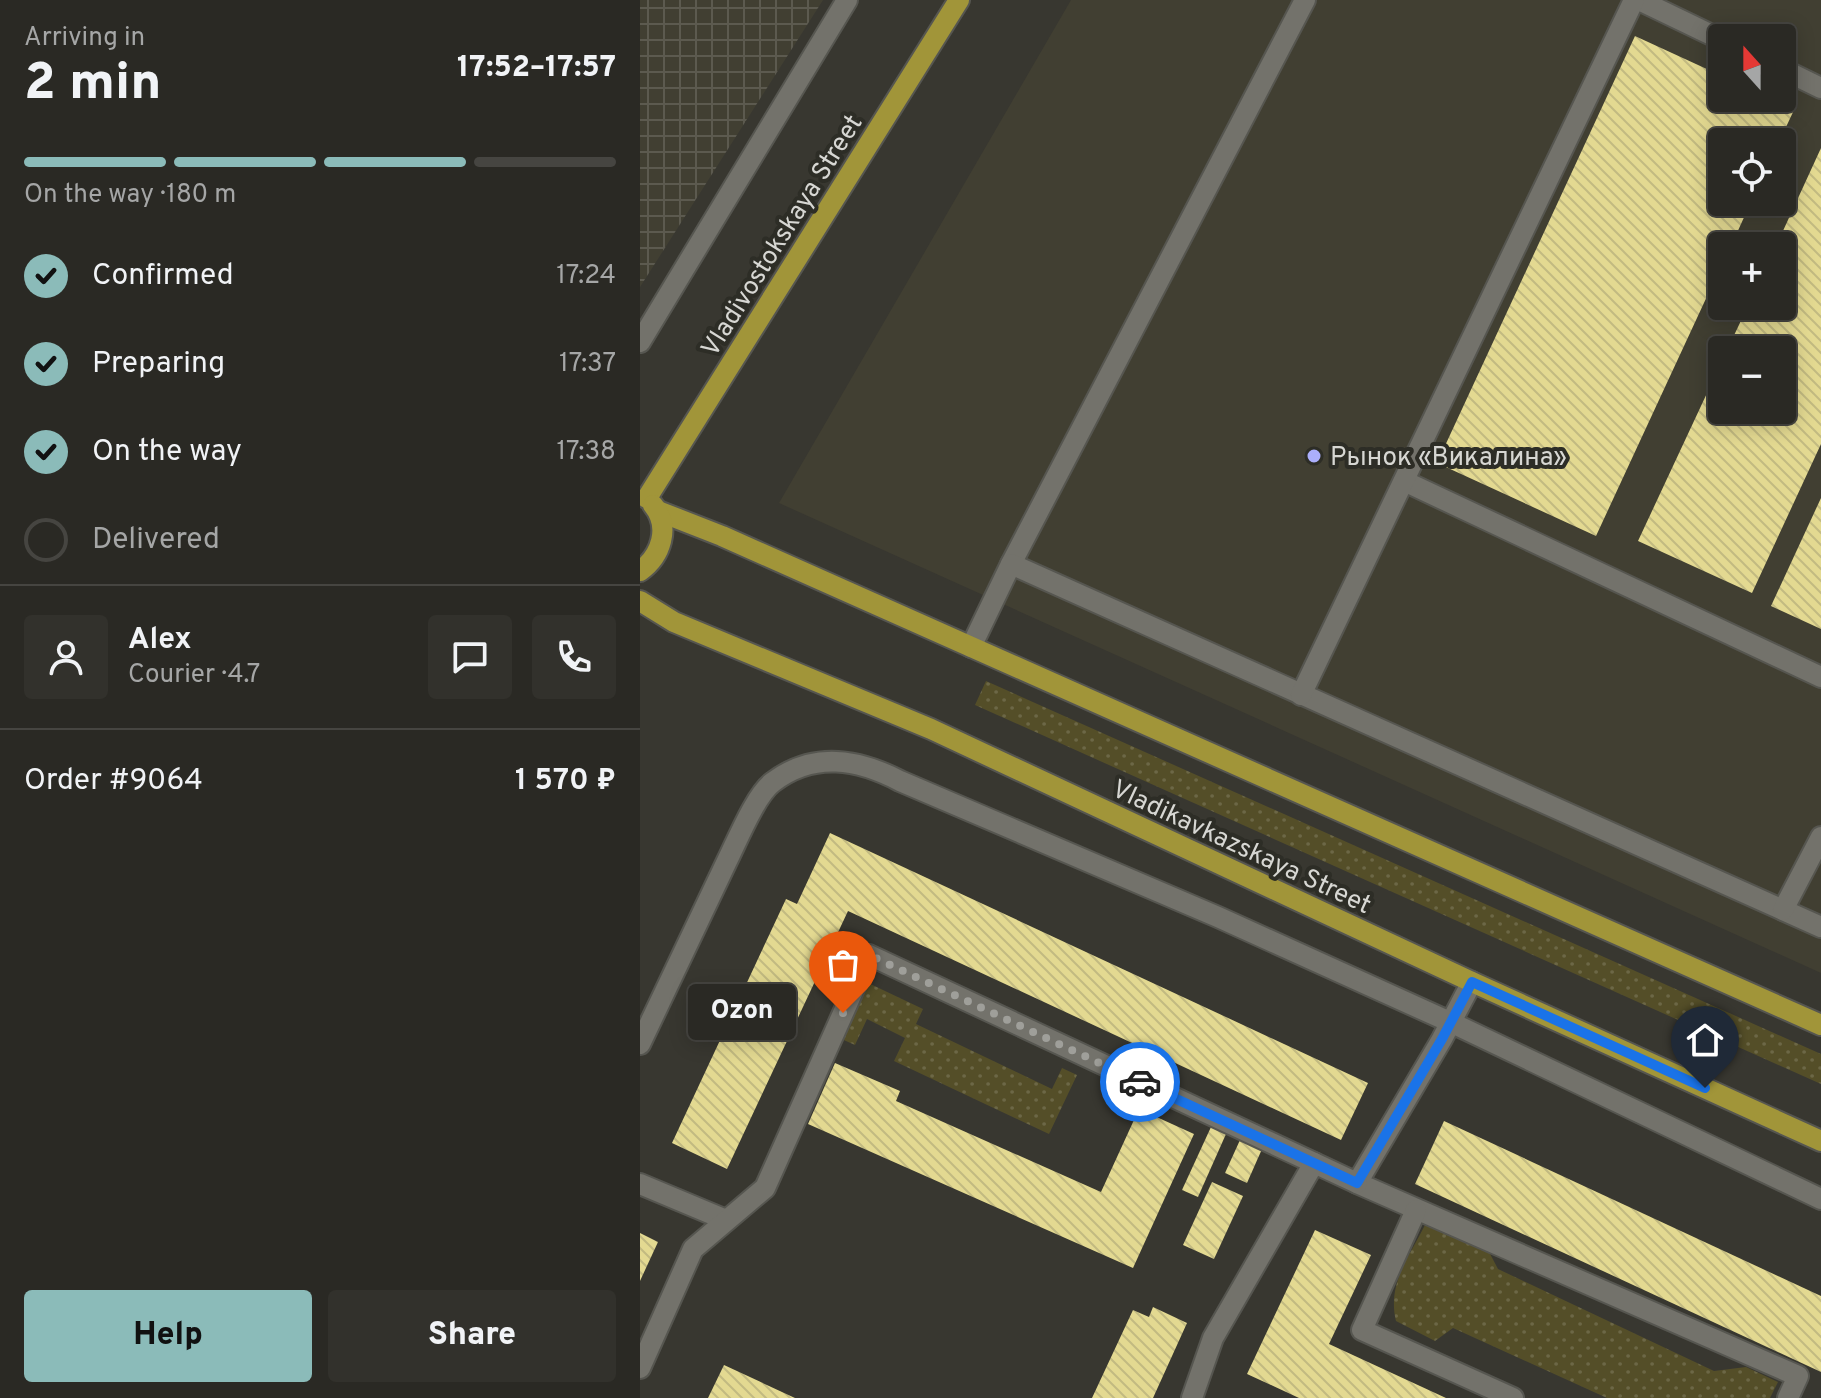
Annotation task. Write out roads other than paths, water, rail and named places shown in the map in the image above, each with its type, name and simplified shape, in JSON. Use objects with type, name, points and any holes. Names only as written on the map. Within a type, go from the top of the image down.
[{"type":"main road","name":"Vladivostokskaya Street","points":[[648,501],[959,0]]},
{"type":"main road","points":[[640,571],[656,556],[662,540],[662,527],[648,501]]},
{"type":"main road","points":[[648,501],[1821,1025]]},
{"type":"main road","name":"Vladikavkazskaya Street","points":[[640,601],[674,622],[931,729],[1821,1141]]},
{"type":"street","points":[[640,342],[847,0]]},
{"type":"street","points":[[971,647],[1011,564],[1305,0]]},
{"type":"street","points":[[1301,695],[1637,0],[1708,33]]},
{"type":"street","points":[[1796,76],[1821,88]]},
{"type":"street","points":[[1404,481],[1821,677]]},
{"type":"street","points":[[1011,564],[1821,927]]},
{"type":"street","points":[[640,1044],[748,818],[771,783],[806,764],[854,762],[875,768],[1218,917],[1450,1022],[1821,1199]]},
{"type":"street","points":[[1783,910],[1821,837]]},
{"type":"street","points":[[640,1368],[693,1249],[765,1188],[869,955],[1416,1210],[1798,1376],[1788,1398]]},
{"type":"street","points":[[1357,1183],[1472,982]]},
{"type":"street","points":[[1192,1398],[1213,1338],[1314,1163]]},
{"type":"street","points":[[640,1184],[726,1220]]},
{"type":"street","points":[[1416,1210],[1362,1330],[1513,1398]]},
{"type":"place","name":"Рынок «Викалина»","points":[[1314,456]]},
{"type":"place","name":"Ozon","points":[[843,1013]]}]
